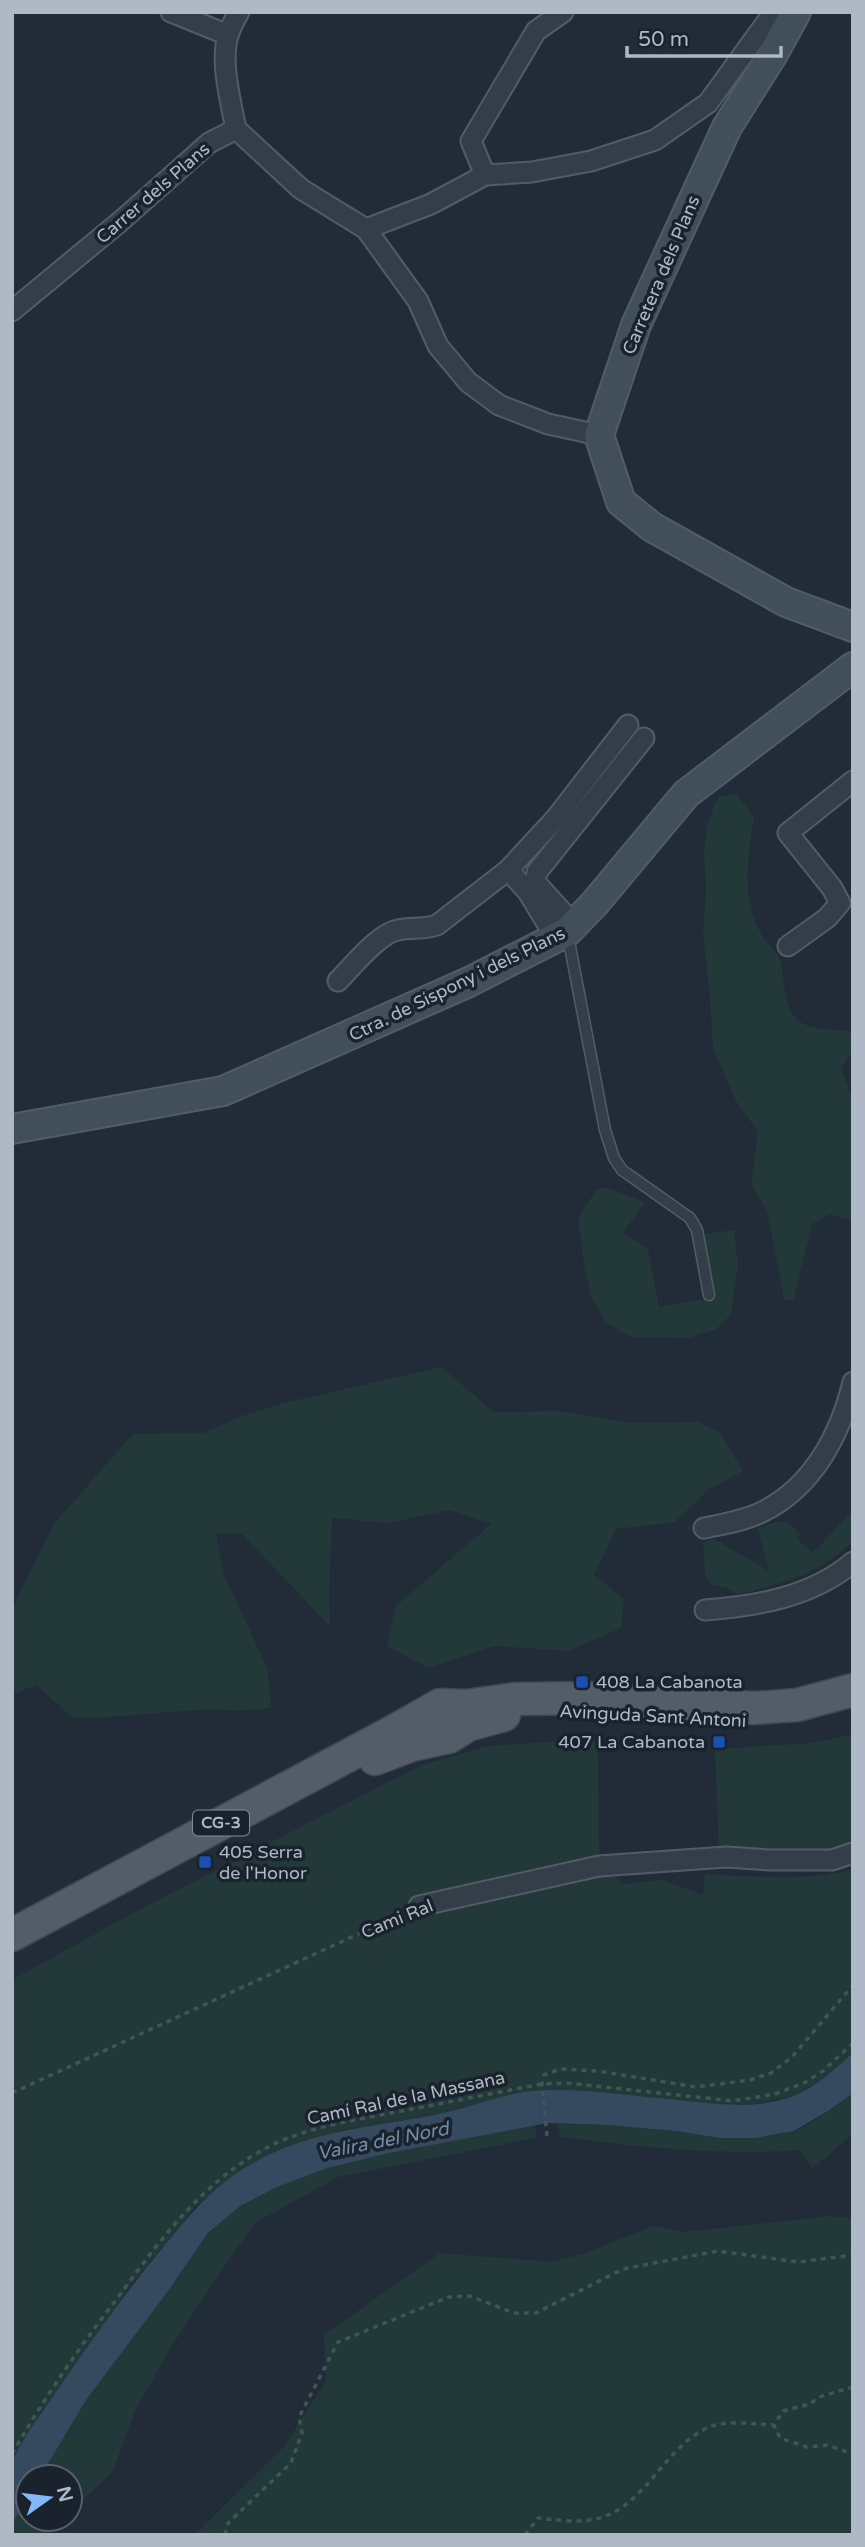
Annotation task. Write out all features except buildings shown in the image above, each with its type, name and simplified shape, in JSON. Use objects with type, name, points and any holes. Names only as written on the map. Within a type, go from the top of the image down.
[{"type":"main road","name":"Carretera dels Plans","points":[[599,435],[636,325],[727,127],[796,12]]},
{"type":"main road","points":[[599,435],[621,502],[652,527],[786,602],[853,627]]},
{"type":"main road","name":"Ctra. de Sispony i dels Plans","points":[[12,1129],[223,1091],[410,1009],[565,932],[686,794],[853,667]]},
{"type":"main road","name":"Avinguda Sant Antoni","points":[[441,1722],[466,1706],[515,1699],[590,1698],[754,1708],[797,1705],[853,1690]]},
{"type":"main road","name":"Avinguda Sant Antoni","points":[[441,1722],[481,1720],[534,1711],[580,1709],[703,1720],[771,1722],[811,1717],[853,1706]]},
{"type":"main road","name":"CG-3","points":[[12,1935],[396,1730],[441,1722]]},
{"type":"main road","name":"CG-3","points":[[12,1952],[337,1777],[386,1754],[441,1722]]},
{"type":"street","points":[[171,12],[228,35]]},
{"type":"street","points":[[239,12],[228,35],[227,71],[236,129],[302,189],[366,229],[418,301],[438,346],[468,382],[499,405],[548,424],[599,435]]},
{"type":"street","points":[[485,175],[471,141],[536,31],[563,12]]},
{"type":"street","points":[[366,229],[431,204],[485,175],[532,172],[591,161],[655,139],[708,103],[775,12]]},
{"type":"street","name":"Carrer dels Plans","points":[[12,311],[122,220],[209,143],[236,129]]},
{"type":"street","points":[[338,981],[386,934],[399,929],[426,929],[437,925],[508,870],[556,818],[628,725]]},
{"type":"street","points":[[565,932],[535,882],[537,872],[644,738]]},
{"type":"street","points":[[788,946],[827,918],[840,903],[832,888],[788,833],[853,781]]},
{"type":"street","points":[[508,870],[565,932]]},
{"type":"street","points":[[704,1528],[762,1512],[792,1492],[819,1464],[834,1438],[847,1407],[853,1382]]},
{"type":"street","points":[[705,1610],[757,1605],[780,1598],[827,1581],[853,1562]]},
{"type":"street","name":"Cami Ral","points":[[419,1906],[598,1866],[726,1857],[832,1860],[853,1853]]},
{"type":"lane","points":[[565,932],[604,1130],[614,1158],[622,1170],[690,1218],[697,1230],[709,1295]]},
{"type":"path","name":"Cami Ral","points":[[12,2093],[419,1906]]},
{"type":"path","points":[[547,2136],[542,2084],[544,2076],[560,2069],[598,2071],[696,2087],[761,2076],[771,2073],[792,2057],[853,1984]]},
{"type":"path","name":"Camí Ral de la Massana","points":[[12,2454],[79,2349],[169,2229],[199,2198],[262,2150],[290,2138],[344,2122],[542,2084],[567,2083],[733,2101],[775,2094],[804,2083],[824,2071],[853,2043]]},
{"type":"path","points":[[225,2535],[228,2524],[291,2463],[302,2432],[299,2417],[338,2342],[449,2297],[470,2296],[514,2313],[536,2313],[623,2269],[718,2251],[798,2262],[853,2255]]},
{"type":"path","points":[[774,2425],[783,2411],[810,2404],[819,2397],[853,2387]]},
{"type":"path","points":[[526,2535],[538,2518],[567,2521],[603,2517],[629,2503],[678,2448],[708,2427],[723,2424],[774,2425]]},
{"type":"path","points":[[774,2425],[780,2438],[807,2447],[827,2445],[853,2454]]},
{"type":"green space","points":[[736,793],[754,817],[748,878],[751,908],[763,937],[779,958],[792,1013],[810,1027],[853,1033],[853,1051],[841,1068],[853,1100],[853,1221],[830,1214],[812,1224],[793,1301],[784,1299],[767,1211],[751,1184],[758,1132],[736,1101],[713,1048],[703,935],[706,887],[704,854],[707,825],[718,797]]},
{"type":"green space","points":[[608,1188],[645,1202],[623,1233],[648,1249],[659,1307],[715,1297],[704,1234],[734,1230],[738,1265],[731,1314],[716,1329],[688,1338],[630,1337],[606,1322],[592,1299],[584,1265],[578,1217],[597,1189]]},
{"type":"green space","points":[[441,1367],[494,1412],[561,1411],[632,1423],[699,1422],[720,1433],[743,1471],[708,1490],[675,1522],[616,1529],[594,1575],[624,1599],[621,1628],[568,1651],[494,1646],[428,1668],[387,1646],[396,1606],[491,1524],[449,1510],[389,1523],[332,1518],[330,1626],[242,1534],[216,1533],[224,1575],[268,1670],[271,1707],[73,1718],[36,1685],[12,1695],[12,1609],[53,1525],[133,1434],[203,1433],[242,1416],[284,1403]]},
{"type":"green space","points":[[853,1510],[853,1541],[813,1570],[769,1587],[737,1594],[711,1584],[705,1574],[703,1542],[714,1539],[769,1571],[758,1528],[787,1521],[800,1534],[797,1539],[813,1553]]},
{"type":"green space","points":[[853,1734],[853,1845],[830,1852],[719,1850],[715,1749],[812,1743]]},
{"type":"green space","points":[[598,1739],[599,1859],[622,1884],[663,1880],[703,1895],[705,1874],[798,1877],[853,1869],[853,2053],[817,2084],[792,2096],[755,2104],[723,2105],[599,2092],[498,2098],[440,2114],[343,2130],[239,2173],[196,2206],[132,2284],[27,2434],[12,2460],[12,1980],[133,1913],[422,1765],[488,1746]]},
{"type":"green space","points":[[853,2089],[853,2134],[812,2169],[801,2150],[680,2150],[620,2144],[560,2137],[558,2124],[632,2126],[734,2137],[761,2137],[792,2131],[809,2124]]},
{"type":"green space","points":[[532,2126],[537,2131],[535,2138],[338,2177],[255,2223],[168,2352],[135,2411],[112,2473],[84,2498],[84,2463],[48,2463],[80,2408],[105,2372],[209,2234],[230,2214],[274,2188],[309,2174],[421,2146]]},
{"type":"green space","points":[[830,2216],[853,2218],[853,2535],[194,2535],[284,2447],[326,2381],[324,2335],[440,2253],[552,2262],[585,2253],[654,2226],[684,2232]]},
{"type":"green space","points":[[14,2521],[14,2533],[45,2533],[12,2535]]},
{"type":"water","name":"Valira del Nord","points":[[853,2053],[853,2093],[794,2131],[755,2138],[720,2138],[608,2125],[548,2123],[389,2153],[327,2168],[277,2187],[240,2206],[208,2233],[86,2400],[48,2463],[14,2463],[12,2524],[12,2460],[27,2434],[108,2318],[177,2230],[213,2192],[258,2160],[333,2133],[439,2114],[533,2091],[563,2090],[722,2104],[751,2104],[793,2096],[825,2077]]},
{"type":"place","name":"408 La Cabanota","points":[[582,1682]]},
{"type":"place","name":"407 La Cabanota","points":[[719,1742]]},
{"type":"place","name":"405 Serra de l'Honor","points":[[205,1862]]}]
